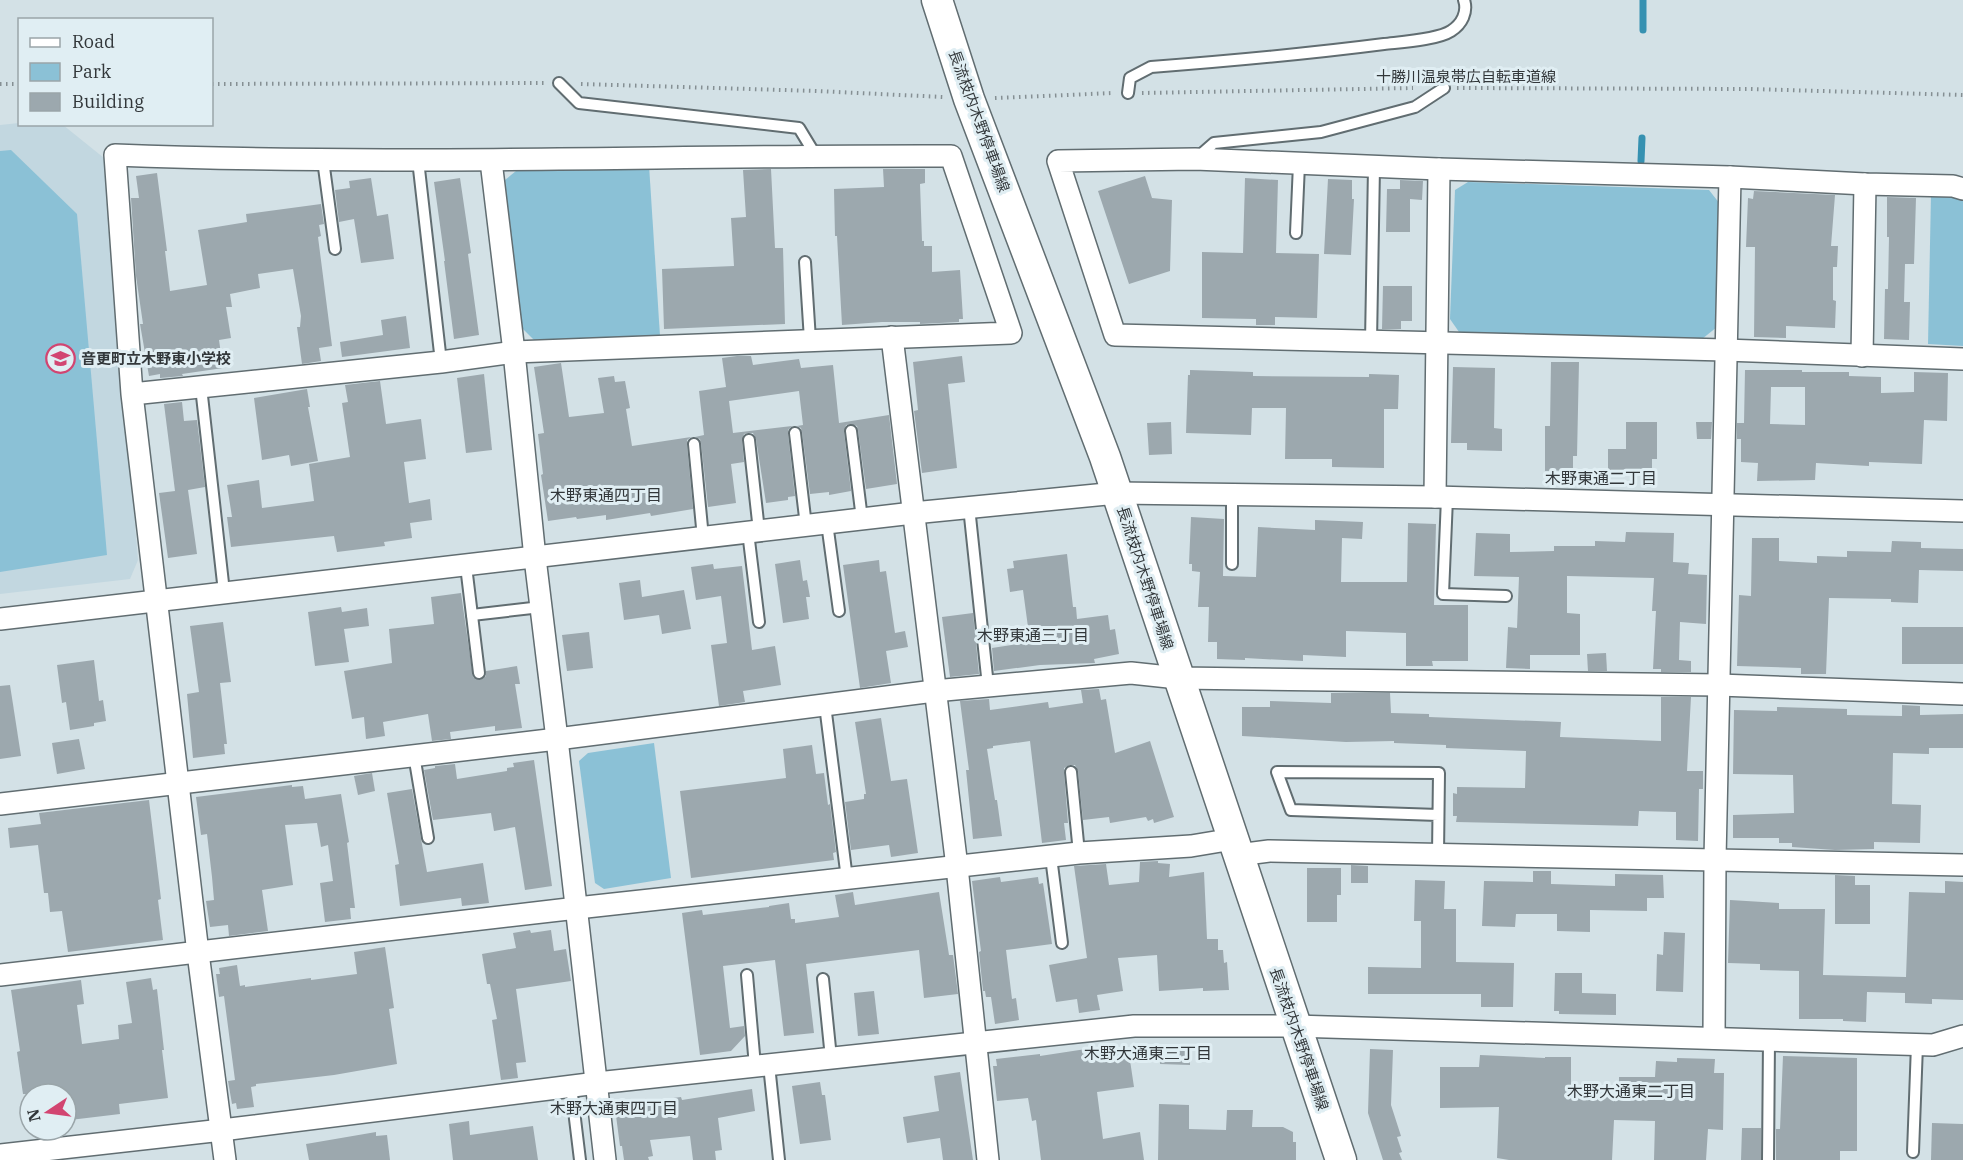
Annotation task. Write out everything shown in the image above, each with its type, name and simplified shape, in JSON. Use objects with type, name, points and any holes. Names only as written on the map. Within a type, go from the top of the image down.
[{"type":"main road","name":"長流枝内木野停車場線","points":[[937,0],[969,99],[1117,493],[1294,1026],[1341,1160]]},
{"type":"street","points":[[132,394],[441,362],[514,352],[1011,333],[951,156],[491,161],[218,159],[115,155],[132,394],[225,1160]]},
{"type":"street","points":[[1963,189],[1953,186],[1730,177],[1439,170],[1196,159],[1058,161],[1115,335],[1725,350],[1963,359]]},
{"type":"street","points":[[491,161],[605,1160]]},
{"type":"street","points":[[1439,170],[1436,343],[1441,497]]},
{"type":"street","points":[[1714,1038],[1715,859],[1730,177]]},
{"type":"street","points":[[1862,356],[1865,184]]},
{"type":"street","points":[[892,337],[957,867],[988,1160]]},
{"type":"street","points":[[0,619],[913,513],[1117,493],[1441,497],[1963,512]]},
{"type":"street","points":[[0,804],[557,739],[934,691],[1131,673],[1179,678],[1719,685],[1963,694]]},
{"type":"street","points":[[0,975],[1051,856],[1191,846],[1236,847],[1269,851],[1963,865]]},
{"type":"street","points":[[0,1155],[75,1153],[222,1130],[571,1086],[1134,1026],[1294,1026],[1917,1045],[1933,1045],[1963,1036]]},
{"type":"lane","points":[[1128,93],[1130,78],[1151,67],[1301,55],[1425,39],[1450,32],[1462,23],[1466,6],[1464,0]]},
{"type":"lane","points":[[559,83],[579,103],[799,128],[816,156]]},
{"type":"lane","points":[[1196,159],[1214,143],[1321,132],[1414,107],[1444,88]]},
{"type":"lane","points":[[323,159],[335,249]]},
{"type":"lane","points":[[418,160],[441,362]]},
{"type":"lane","points":[[1296,234],[1299,164]]},
{"type":"lane","points":[[1371,342],[1374,167]]},
{"type":"lane","points":[[805,262],[810,340]]},
{"type":"lane","points":[[201,387],[224,592]]},
{"type":"lane","points":[[850,430],[862,519]]},
{"type":"lane","points":[[795,433],[839,612]]},
{"type":"lane","points":[[749,440],[759,622]]},
{"type":"lane","points":[[694,444],[703,538]]},
{"type":"lane","points":[[1232,494],[1232,564]]},
{"type":"lane","points":[[1441,497],[1443,594],[1506,597]]},
{"type":"lane","points":[[969,507],[988,686]]},
{"type":"lane","points":[[466,566],[479,673]]},
{"type":"lane","points":[[472,615],[541,607]]},
{"type":"lane","points":[[825,705],[847,879]]},
{"type":"lane","points":[[414,755],[428,838]]},
{"type":"lane","points":[[1071,772],[1079,853]]},
{"type":"lane","points":[[1438,815],[1291,810],[1277,772],[1439,773],[1438,854]]},
{"type":"lane","points":[[1051,856],[1062,944]]},
{"type":"lane","points":[[747,975],[780,1160]]},
{"type":"lane","points":[[823,979],[831,1058]]},
{"type":"lane","points":[[1768,1160],[1770,1040]]},
{"type":"lane","points":[[1913,1152],[1917,1045]]},
{"type":"lane","points":[[571,1086],[580,1160]]},
{"type":"path","points":[[0,84],[18,84]]},
{"type":"path","name":"十勝川温泉帯広自転車道線","points":[[969,99],[1128,93],[1444,88],[1750,89],[1963,95]]},
{"type":"shaded area","name":"音更町立木野東小学校","points":[[18,123],[18,126],[64,126],[104,158],[138,560],[130,579],[0,594],[0,125]]},
{"type":"green space","name":"音更町立木野東小学校","points":[[11,150],[77,214],[107,555],[0,572],[0,151]]},
{"type":"green space","points":[[649,165],[660,336],[534,340],[520,326],[505,180],[516,171]]},
{"type":"green space","points":[[1468,182],[1709,190],[1720,204],[1717,327],[1702,339],[1459,332],[1450,319],[1455,190]]},
{"type":"green space","points":[[1931,195],[1956,197],[1963,200],[1963,346],[1928,344]]},
{"type":"green space","points":[[654,743],[671,878],[604,889],[595,883],[579,761],[588,753]]},
{"type":"building","points":[[771,169],[775,248],[783,248],[785,324],[664,329],[662,269],[734,266],[731,218],[746,217],[743,170]]},
{"type":"building","points":[[883,169],[925,169],[925,183],[920,184],[922,241],[924,241],[924,246],[932,246],[932,272],[960,270],[963,319],[959,319],[959,322],[920,324],[920,322],[882,322],[842,325],[834,189],[884,187]]},
{"type":"building","points":[[157,173],[170,291],[207,285],[198,230],[247,222],[246,214],[321,204],[324,224],[319,225],[321,236],[318,237],[332,346],[319,348],[321,361],[302,364],[297,327],[300,327],[301,316],[293,269],[258,274],[260,288],[230,294],[232,307],[226,307],[231,338],[219,340],[223,368],[182,374],[183,376],[160,378],[160,374],[149,376],[140,324],[143,324],[136,276],[131,198],[139,198],[136,176]]},
{"type":"building","points":[[1145,176],[1152,198],[1172,200],[1170,271],[1129,284],[1098,191]]},
{"type":"building","points":[[371,178],[377,216],[388,214],[394,259],[361,263],[354,219],[339,222],[335,190],[350,188],[349,181]]},
{"type":"building","points":[[460,178],[471,253],[468,254],[479,335],[454,339],[434,182]]},
{"type":"building","points":[[1245,178],[1278,180],[1276,253],[1319,254],[1317,318],[1275,317],[1275,325],[1256,325],[1256,319],[1202,318],[1202,252],[1243,253]]},
{"type":"building","points":[[1328,179],[1352,180],[1352,199],[1354,199],[1351,255],[1324,254]]},
{"type":"building","points":[[1400,180],[1423,181],[1422,200],[1410,199],[1410,232],[1386,232],[1387,189],[1400,189]]},
{"type":"building","points":[[1754,191],[1835,195],[1831,246],[1838,246],[1837,267],[1833,267],[1833,300],[1836,301],[1835,328],[1786,326],[1786,338],[1754,337],[1755,247],[1746,247],[1748,198],[1753,199]]},
{"type":"building","points":[[1887,197],[1916,198],[1914,264],[1905,264],[1904,302],[1910,302],[1909,340],[1884,339],[1885,289],[1888,289]]},
{"type":"building","points":[[1383,286],[1412,286],[1412,321],[1401,321],[1401,329],[1382,329]]},
{"type":"building","points":[[406,316],[410,348],[342,357],[340,342],[383,335],[381,320]]},
{"type":"building","points":[[751,356],[753,365],[799,359],[801,368],[833,365],[839,423],[889,415],[897,484],[866,489],[858,430],[857,426],[851,424],[846,425],[844,432],[851,491],[829,495],[829,492],[810,494],[802,432],[797,426],[803,425],[799,391],[729,401],[733,433],[792,426],[788,434],[795,496],[788,497],[788,500],[766,503],[756,439],[753,433],[748,433],[744,434],[742,440],[744,462],[731,464],[736,503],[708,507],[701,443],[700,439],[695,437],[704,435],[699,391],[726,387],[722,358]]},
{"type":"building","points":[[962,356],[965,382],[948,384],[957,468],[922,473],[914,411],[918,410],[913,362]]},
{"type":"building","points":[[1551,362],[1579,362],[1577,456],[1573,456],[1573,470],[1545,471],[1545,426],[1550,426]]},
{"type":"building","points":[[561,363],[569,417],[604,413],[598,378],[614,376],[615,382],[625,381],[630,408],[626,409],[632,446],[691,437],[687,440],[687,445],[693,509],[606,520],[606,515],[548,521],[538,434],[544,433],[534,367]]},
{"type":"building","points":[[1453,367],[1495,368],[1494,428],[1502,429],[1502,451],[1467,450],[1467,443],[1451,443]]},
{"type":"building","points":[[1190,370],[1253,372],[1253,376],[1399,375],[1398,409],[1384,409],[1384,468],[1332,467],[1332,459],[1285,459],[1286,408],[1252,408],[1251,435],[1186,433]]},
{"type":"building","points":[[1745,370],[1849,372],[1849,376],[1881,377],[1881,393],[1914,392],[1914,372],[1948,373],[1947,421],[1924,420],[1922,464],[1869,462],[1869,466],[1816,463],[1815,480],[1757,481],[1758,463],[1741,462],[1741,439],[1737,439],[1737,423],[1744,423]],"holes":[[[1771,387],[1805,387],[1805,425],[1770,424]]]},
{"type":"building","points":[[484,374],[492,450],[466,453],[457,378]]},
{"type":"building","points":[[380,381],[386,424],[421,419],[426,459],[404,462],[409,503],[430,499],[432,520],[410,523],[412,538],[384,542],[385,546],[337,552],[334,536],[231,547],[227,517],[232,517],[227,485],[259,480],[262,508],[314,501],[309,464],[350,457],[342,403],[348,402],[345,385]]},
{"type":"building","points":[[307,389],[318,461],[291,466],[289,455],[262,460],[254,398]]},
{"type":"building","points":[[182,402],[184,421],[197,420],[205,487],[188,490],[197,554],[168,558],[159,493],[175,491],[164,404]]},
{"type":"building","points":[[1171,422],[1172,454],[1149,455],[1147,423]]},
{"type":"building","points":[[1626,422],[1657,422],[1657,459],[1652,459],[1652,476],[1621,475],[1621,472],[1608,472],[1608,449],[1626,449]]},
{"type":"building","points":[[1696,422],[1712,422],[1711,439],[1697,439]]},
{"type":"building","points":[[1191,517],[1224,519],[1223,576],[1256,577],[1258,527],[1315,530],[1315,520],[1363,522],[1362,539],[1342,538],[1341,582],[1407,582],[1408,523],[1436,524],[1434,605],[1468,605],[1468,661],[1432,661],[1433,666],[1406,666],[1406,633],[1346,631],[1346,657],[1303,655],[1303,661],[1217,659],[1217,642],[1208,642],[1209,607],[1198,607],[1200,572],[1192,571],[1192,564],[1189,564]]},
{"type":"building","points":[[1626,532],[1674,533],[1673,562],[1689,563],[1688,574],[1707,575],[1706,624],[1680,622],[1679,660],[1691,661],[1691,672],[1661,672],[1661,669],[1653,669],[1656,611],[1652,611],[1654,578],[1567,576],[1567,613],[1580,614],[1580,655],[1530,655],[1530,669],[1506,668],[1508,627],[1517,628],[1519,577],[1474,576],[1476,533],[1510,534],[1510,552],[1554,551],[1554,546],[1595,546],[1595,541],[1625,542]]},
{"type":"building","points":[[1752,538],[1779,538],[1779,561],[1817,563],[1817,556],[1847,557],[1847,551],[1891,552],[1892,541],[1921,542],[1921,548],[1963,549],[1963,571],[1919,570],[1918,603],[1891,602],[1891,599],[1829,598],[1826,674],[1801,674],[1801,668],[1737,666],[1739,595],[1751,596]]},
{"type":"building","points":[[1067,554],[1073,607],[1076,607],[1077,619],[1108,615],[1110,630],[1115,629],[1119,654],[1094,659],[1095,663],[1040,665],[994,671],[992,648],[1030,642],[1023,590],[1010,592],[1007,569],[1014,568],[1013,561]]},
{"type":"building","points":[[800,560],[803,581],[807,580],[810,597],[806,597],[809,619],[783,623],[775,564]]},
{"type":"building","points":[[879,560],[880,572],[886,571],[895,633],[905,631],[908,647],[886,651],[891,683],[860,688],[843,565]]},
{"type":"building","points":[[713,564],[714,569],[742,566],[752,650],[775,646],[781,685],[743,691],[745,702],[719,706],[711,645],[727,643],[721,596],[696,600],[691,567]]},
{"type":"building","points":[[640,580],[642,597],[684,590],[691,629],[662,634],[659,615],[624,620],[619,583]]},
{"type":"building","points":[[461,593],[473,677],[480,680],[486,676],[486,671],[517,666],[520,684],[515,684],[522,728],[495,731],[495,726],[450,732],[451,739],[432,741],[428,714],[383,722],[385,736],[366,739],[364,717],[352,719],[344,671],[392,663],[389,629],[434,624],[431,597]]},
{"type":"building","points":[[341,607],[342,612],[367,608],[369,626],[344,629],[349,662],[315,666],[308,612]]},
{"type":"building","points":[[973,613],[979,674],[950,677],[942,617]]},
{"type":"building","points":[[223,622],[231,682],[220,683],[227,744],[224,744],[225,754],[193,758],[187,694],[199,692],[190,626]]},
{"type":"building","points":[[1902,627],[1963,627],[1963,664],[1902,664]]},
{"type":"building","points":[[589,632],[593,668],[567,671],[562,635]]},
{"type":"building","points":[[1606,653],[1607,671],[1588,671],[1587,654]]},
{"type":"building","points":[[94,660],[99,701],[103,700],[106,721],[94,723],[94,726],[70,730],[66,702],[62,703],[57,665]]},
{"type":"building","points":[[10,685],[21,756],[0,759],[0,686]]},
{"type":"building","points":[[1099,689],[1101,700],[1106,699],[1115,753],[1150,741],[1174,817],[1154,823],[1153,819],[1148,821],[1146,817],[1110,823],[1109,817],[1083,820],[1078,771],[1075,765],[1070,765],[1064,768],[1068,823],[1064,823],[1066,840],[1042,843],[1030,741],[993,746],[987,749],[1002,836],[973,839],[966,770],[969,770],[960,701],[989,699],[990,710],[1048,702],[1049,708],[1083,703],[1081,690]]},
{"type":"building","points":[[1331,693],[1390,693],[1391,713],[1429,714],[1429,717],[1561,722],[1560,737],[1661,741],[1661,697],[1691,697],[1687,771],[1703,771],[1703,789],[1699,789],[1698,841],[1676,840],[1676,812],[1639,811],[1638,826],[1456,822],[1457,816],[1453,816],[1453,793],[1457,794],[1457,787],[1525,788],[1526,751],[1446,748],[1446,745],[1394,743],[1394,741],[1346,742],[1242,736],[1242,707],[1270,707],[1270,701],[1331,703]]},
{"type":"building","points":[[1902,705],[1920,706],[1920,715],[1963,714],[1963,748],[1929,748],[1929,754],[1893,753],[1892,804],[1921,805],[1920,843],[1874,842],[1874,849],[1835,850],[1792,847],[1792,843],[1779,843],[1779,838],[1733,838],[1733,815],[1794,813],[1793,775],[1733,774],[1734,710],[1777,711],[1777,707],[1847,709],[1847,715],[1902,716]]},
{"type":"building","points":[[881,718],[891,781],[907,779],[918,853],[891,857],[889,845],[851,850],[845,802],[864,799],[864,794],[866,794],[855,722]]},
{"type":"building","points":[[79,739],[85,769],[57,774],[52,743]]},
{"type":"building","points":[[812,745],[816,774],[824,773],[828,805],[830,804],[836,852],[833,853],[834,860],[691,878],[680,791],[786,778],[783,749]]},
{"type":"building","points":[[534,760],[552,886],[525,890],[515,827],[494,831],[491,813],[433,820],[424,770],[435,768],[435,766],[455,764],[457,779],[507,771],[507,768],[514,767],[513,763]]},
{"type":"building","points":[[372,773],[375,791],[358,795],[354,776]]},
{"type":"building","points":[[292,785],[292,787],[303,786],[305,799],[341,794],[349,842],[347,843],[355,908],[350,908],[351,919],[325,922],[320,883],[333,881],[328,845],[321,847],[317,823],[285,825],[293,885],[262,890],[268,931],[229,936],[228,925],[210,927],[206,901],[214,900],[212,877],[207,834],[201,835],[196,797]]},
{"type":"building","points":[[412,789],[427,872],[483,863],[489,903],[462,906],[461,898],[400,906],[395,865],[399,864],[387,793]]},
{"type":"building","points":[[149,800],[161,899],[158,900],[163,940],[68,952],[62,911],[50,912],[48,893],[44,893],[38,845],[10,848],[8,828],[41,824],[39,813]]},
{"type":"building","points":[[1158,861],[1158,863],[1170,864],[1169,877],[1204,872],[1207,939],[1218,939],[1218,950],[1223,950],[1224,963],[1227,962],[1229,990],[1203,991],[1203,988],[1159,991],[1157,955],[1118,958],[1123,991],[1097,995],[1100,1010],[1079,1013],[1077,999],[1056,1002],[1049,965],[1087,958],[1074,866],[1106,864],[1109,885],[1139,882],[1140,862]]},
{"type":"building","points":[[1351,865],[1368,866],[1368,883],[1351,883]]},
{"type":"building","points":[[1307,868],[1341,868],[1341,895],[1337,895],[1337,922],[1307,922]]},
{"type":"building","points":[[1533,871],[1551,871],[1551,884],[1615,886],[1615,874],[1663,875],[1664,898],[1647,898],[1647,911],[1590,910],[1590,932],[1557,931],[1557,914],[1516,914],[1515,927],[1482,926],[1484,881],[1533,882]]},
{"type":"building","points":[[1835,875],[1855,876],[1855,885],[1870,885],[1870,924],[1835,924]]},
{"type":"building","points":[[1000,877],[1001,882],[1038,877],[1039,884],[1043,883],[1052,944],[1006,950],[1012,999],[1016,998],[1019,1020],[995,1024],[991,997],[986,997],[983,991],[979,952],[981,951],[972,881]]},
{"type":"building","points":[[1415,880],[1445,881],[1444,909],[1456,909],[1456,962],[1514,963],[1513,1007],[1481,1007],[1481,994],[1368,994],[1368,967],[1421,968],[1421,921],[1414,921]]},
{"type":"building","points":[[1945,881],[1963,882],[1963,1000],[1932,999],[1932,1004],[1905,1003],[1905,993],[1867,992],[1866,1022],[1843,1021],[1843,1019],[1799,1019],[1799,971],[1760,970],[1760,964],[1728,963],[1730,900],[1779,903],[1779,909],[1825,909],[1823,975],[1906,977],[1909,892],[1945,893]]},
{"type":"building","points":[[853,892],[855,905],[939,892],[949,955],[953,955],[958,994],[924,998],[919,950],[806,964],[814,1033],[784,1036],[775,960],[723,966],[730,1028],[744,1026],[745,1036],[731,1051],[700,1055],[682,913],[702,910],[703,915],[789,903],[791,919],[795,919],[795,923],[839,917],[835,895]]},
{"type":"building","points":[[530,930],[531,933],[551,930],[554,951],[566,949],[571,981],[516,989],[526,1062],[516,1063],[518,1078],[501,1080],[492,1020],[497,1019],[490,984],[487,984],[482,954],[516,948],[513,933]]},
{"type":"building","points":[[1664,932],[1685,933],[1683,992],[1656,991],[1657,954],[1663,955]]},
{"type":"building","points":[[385,947],[394,1008],[389,1009],[397,1064],[334,1075],[256,1084],[251,1087],[254,1107],[237,1109],[236,1103],[232,1104],[228,1081],[235,1080],[224,996],[219,997],[216,974],[220,974],[219,968],[237,965],[240,986],[245,985],[245,987],[311,978],[311,980],[357,974],[354,952]]},
{"type":"building","points":[[1555,973],[1582,973],[1582,993],[1616,994],[1616,1015],[1559,1014],[1559,1011],[1554,1011]]},
{"type":"building","points":[[151,978],[153,990],[157,989],[168,1098],[119,1104],[120,1114],[78,1119],[78,1082],[21,1082],[17,1052],[20,1051],[11,990],[81,980],[84,1004],[77,1005],[82,1044],[119,1039],[118,1025],[132,1023],[126,982]]},
{"type":"building","points":[[874,991],[879,1034],[858,1036],[854,993]]},
{"type":"building","points":[[1128,1047],[1134,1087],[1097,1092],[1103,1139],[1140,1132],[1144,1160],[1041,1160],[1036,1120],[1032,1121],[1028,1098],[997,1101],[993,1066],[997,1066],[996,1059],[1040,1054],[1040,1056],[1086,1049],[1087,1052]]},
{"type":"building","points":[[1161,1047],[1190,1048],[1190,1065],[1160,1064]]},
{"type":"building","points":[[1370,1049],[1393,1050],[1391,1105],[1401,1136],[1397,1137],[1402,1160],[1383,1160],[1368,1113]]},
{"type":"building","points":[[1480,1055],[1571,1057],[1571,1085],[1619,1085],[1619,1077],[1655,1077],[1656,1061],[1677,1062],[1677,1058],[1715,1059],[1714,1073],[1724,1073],[1723,1130],[1708,1129],[1706,1160],[1654,1160],[1655,1121],[1614,1120],[1612,1160],[1497,1158],[1499,1107],[1440,1108],[1440,1067],[1479,1067]]},
{"type":"building","points":[[1783,1056],[1857,1058],[1857,1151],[1840,1151],[1840,1160],[1776,1160],[1776,1129],[1780,1129]]},
{"type":"building","points":[[960,1072],[973,1160],[943,1160],[940,1138],[907,1143],[903,1117],[939,1111],[934,1076]]},
{"type":"building","points":[[820,1082],[822,1095],[825,1095],[831,1140],[800,1144],[792,1086]]},
{"type":"building","points":[[752,1089],[755,1111],[718,1118],[722,1150],[715,1151],[716,1160],[693,1160],[690,1136],[650,1140],[653,1156],[648,1157],[649,1160],[624,1160],[615,1108],[658,1102],[658,1100],[681,1097],[682,1100]]},
{"type":"building","points":[[1159,1104],[1189,1105],[1189,1129],[1226,1130],[1227,1110],[1253,1110],[1252,1127],[1283,1127],[1293,1132],[1293,1142],[1296,1142],[1296,1160],[1158,1160]]},
{"type":"building","points":[[469,1121],[470,1135],[533,1126],[538,1160],[453,1160],[449,1124]]},
{"type":"building","points":[[1932,1123],[1963,1124],[1963,1160],[1931,1160]]},
{"type":"building","points":[[1742,1128],[1761,1128],[1761,1160],[1741,1160]]},
{"type":"building","points":[[376,1132],[376,1136],[387,1135],[390,1160],[309,1160],[306,1144]]},
{"type":"waterway","points":[[1643,0],[1643,30]]},
{"type":"waterway","points":[[1641,161],[1642,138]]},
{"type":"place","name":"音更町立木野東小学校","points":[[60,359]]},
{"type":"district","name":"木野東通二丁目","points":[[1601,478]]},
{"type":"district","name":"木野東通四丁目","points":[[606,495]]},
{"type":"district","name":"木野東通三丁目","points":[[1033,635]]},
{"type":"district","name":"木野大通東三丁目","points":[[1148,1053]]},
{"type":"district","name":"木野大通東二丁目","points":[[1631,1091]]},
{"type":"district","name":"木野大通東四丁目","points":[[614,1108]]}]
